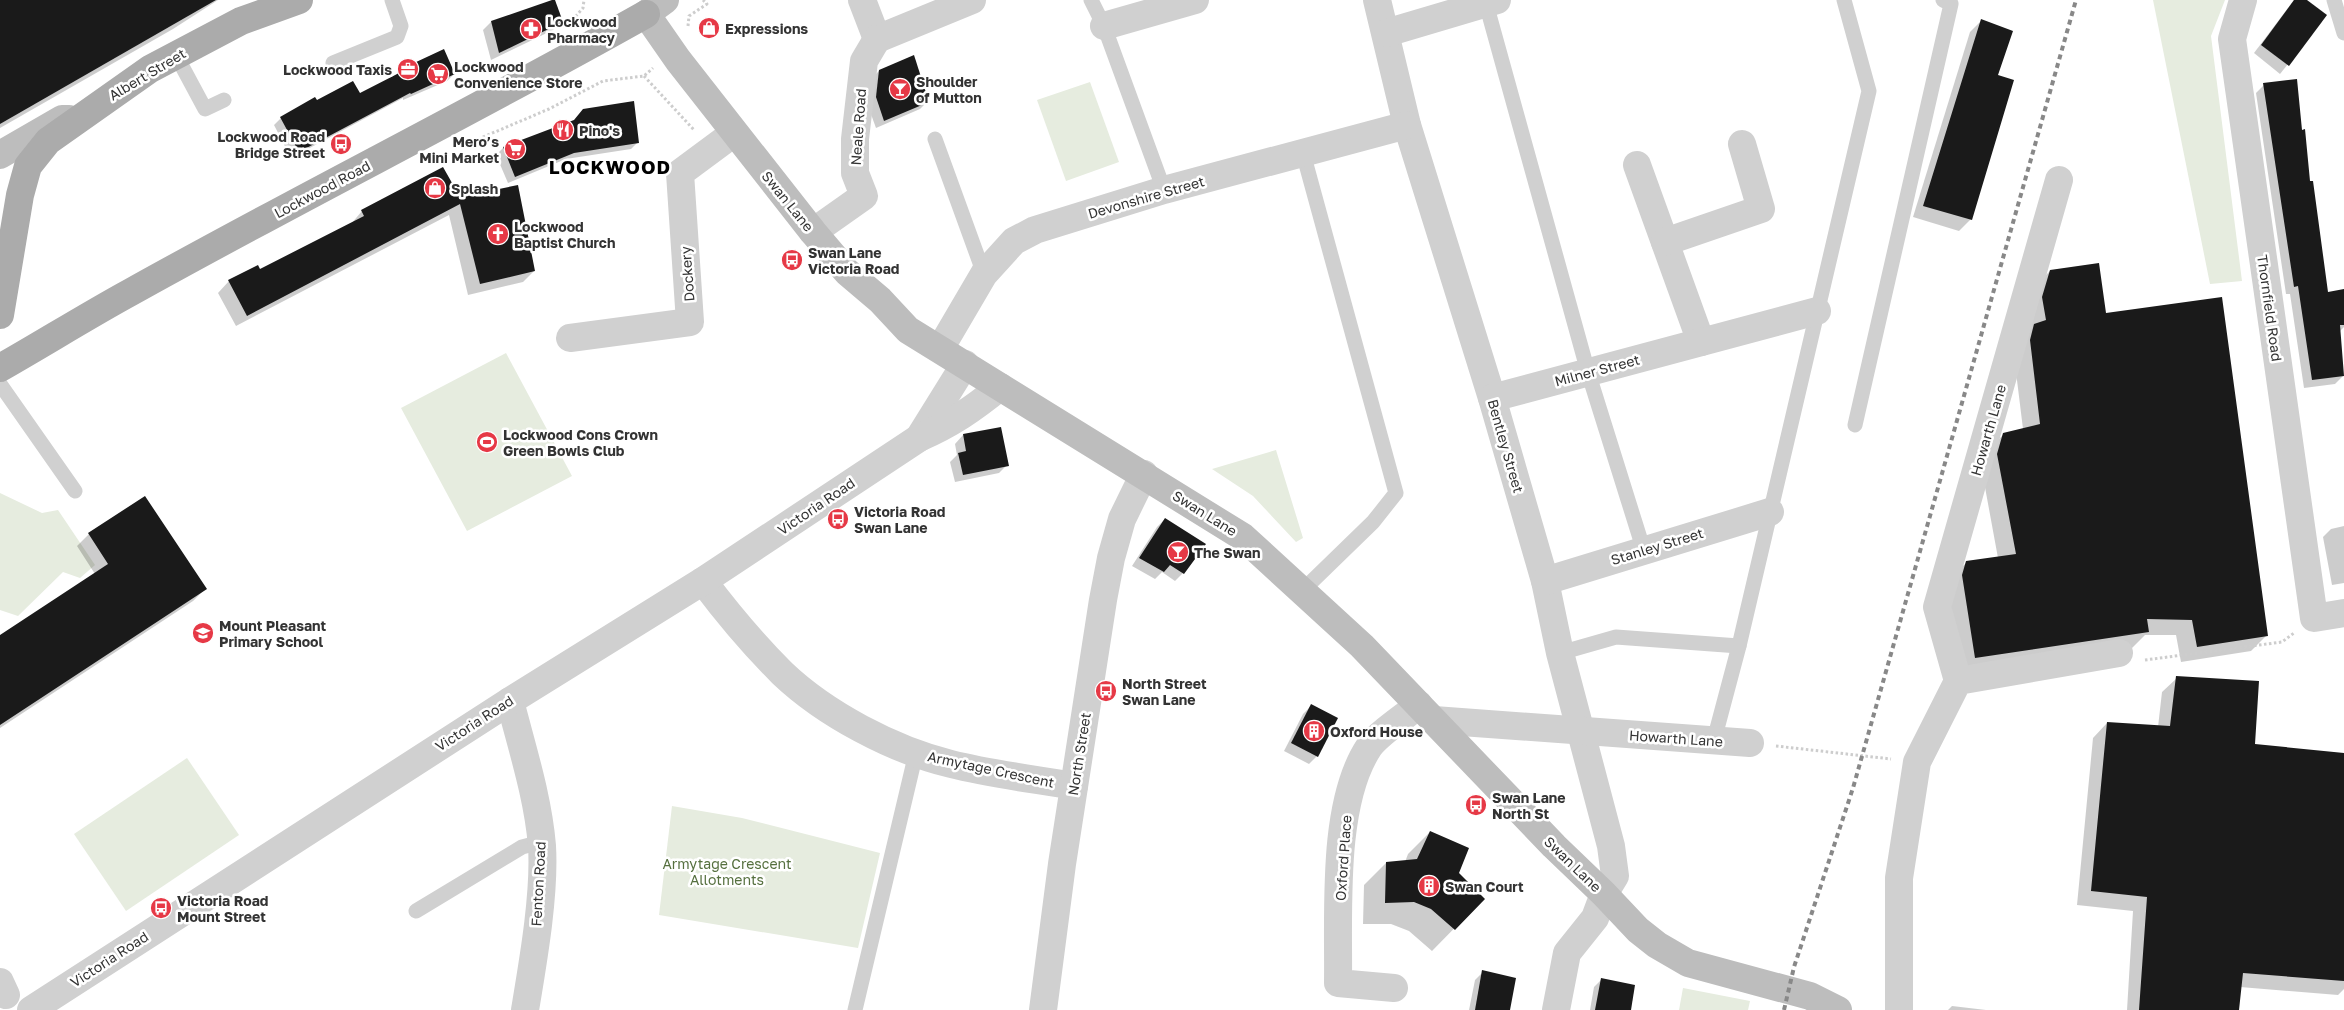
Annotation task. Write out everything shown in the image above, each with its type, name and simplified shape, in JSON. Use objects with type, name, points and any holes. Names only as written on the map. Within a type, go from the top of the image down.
[{"type":"main road","name":"Albert Street","points":[[78,118],[150,69],[176,55],[241,21],[299,0]]},
{"type":"main road","name":"Lockwood Road","points":[[0,368],[138,288],[418,137],[516,87],[647,3]]},
{"type":"main road","points":[[0,315],[18,205],[28,166],[48,141],[78,118]]},
{"type":"street","points":[[862,0],[877,39],[972,0]]},
{"type":"street","points":[[1104,26],[1195,0]]},
{"type":"street","name":"Bentley Street","points":[[1376,0],[1386,33],[1408,125],[1492,398],[1544,581],[1560,653],[1611,846],[1615,876],[1604,894],[1595,918],[1566,953],[1556,1010]]},
{"type":"street","name":"Thornfield Road","points":[[2243,0],[2232,40],[2314,618]]},
{"type":"street","points":[[1386,33],[1489,1]]},
{"type":"street","name":"Swan Lane","points":[[647,3],[672,52],[812,232],[847,272],[880,300],[908,330],[1144,474],[1243,537],[1362,646],[1554,846],[1638,930],[1656,945],[1688,963],[1810,996],[1838,1010]]},
{"type":"street","name":"Neale Road","points":[[812,232],[864,196],[855,173],[855,139],[864,61],[877,39]]},
{"type":"street","name":"Albert Street","points":[[0,155],[62,119],[78,118]]},
{"type":"street","name":"Devonshire Street","points":[[940,349],[984,274],[1014,241],[1035,230],[1164,190],[1408,125]]},
{"type":"street","name":"Dockery","points":[[570,338],[690,322],[680,173],[734,133]]},
{"type":"street","points":[[1665,242],[1761,210],[1742,144]]},
{"type":"street","points":[[1637,165],[1701,342]]},
{"type":"street","name":"Howarth Lane","points":[[1958,681],[1937,607],[2059,180]]},
{"type":"street","name":"Milner Street","points":[[1492,398],[1818,311]]},
{"type":"street","name":"Victoria Road","points":[[919,438],[965,364]]},
{"type":"street","name":"Victoria Road","points":[[30,1010],[510,701],[703,581],[919,438],[973,410],[1000,387]]},
{"type":"street","name":"North Street","points":[[1043,1010],[1074,786],[1111,558],[1122,519],[1144,474]]},
{"type":"street","name":"Stanley Street","points":[[1544,581],[1770,512]]},
{"type":"street","name":"Armytage Crescent","points":[[703,581],[719,603],[783,673],[821,703],[856,726],[916,753],[950,764],[1074,786]]},
{"type":"street","points":[[2314,618],[2344,613]]},
{"type":"street","points":[[1899,1010],[1900,878],[1917,762],[1958,681],[2119,653]]},
{"type":"street","name":"Fenton Road","points":[[510,701],[531,782],[541,842],[539,904],[525,1010]]},
{"type":"street","name":"Howarth Lane","points":[[1426,713],[1581,732],[1750,743]]},
{"type":"street","name":"Oxford Place","points":[[1394,988],[1338,983],[1341,846],[1348,793],[1370,746],[1426,713]]},
{"type":"lane","points":[[333,63],[398,37],[401,26],[392,0]]},
{"type":"lane","points":[[1091,0],[1104,26],[1164,190]]},
{"type":"lane","points":[[1714,740],[1739,646],[1869,91],[1844,0]]},
{"type":"lane","points":[[1855,425],[1951,4],[1943,0]]},
{"type":"lane","points":[[2334,0],[2344,33]]},
{"type":"lane","points":[[1489,1],[1588,372],[1644,551]]},
{"type":"lane","points":[[176,55],[205,108],[224,100]]},
{"type":"lane","points":[[934,139],[984,274]]},
{"type":"lane","points":[[1302,591],[1373,522],[1396,493],[1303,154]]},
{"type":"lane","points":[[0,384],[75,491]]},
{"type":"lane","points":[[1560,653],[1616,637],[1739,646]]},
{"type":"lane","points":[[855,1010],[916,753]]},
{"type":"lane","points":[[416,911],[522,847],[541,842]]},
{"type":"path","points":[[465,145],[549,109],[604,81],[644,76],[672,52]]},
{"type":"path","points":[[644,76],[712,149]]},
{"type":"path","points":[[2119,653],[2135,661],[2282,642],[2314,618]]},
{"type":"path","points":[[1750,743],[1917,762]]},
{"type":"green space","points":[[2153,0],[2225,0],[2211,36],[2242,281],[2210,284]]},
{"type":"green space","points":[[1090,82],[1119,162],[1066,181],[1037,100]]},
{"type":"green space","name":"Lockwood Cons Crown Green Bowls Club","points":[[506,353],[572,476],[467,531],[401,408]]},
{"type":"green space","points":[[1276,450],[1303,538],[1296,542],[1253,496],[1212,469]]},
{"type":"green space","points":[[0,493],[42,513],[58,510],[95,565],[80,578],[63,572],[18,616],[0,610]]},
{"type":"green space","points":[[187,758],[239,835],[126,911],[74,834]]},
{"type":"green space","name":"Armytage Crescent Allotments","points":[[672,806],[742,818],[880,853],[858,948],[659,915]]},
{"type":"green space","points":[[1683,988],[1750,1001],[1748,1010],[1679,1010]]},
{"type":"building","points":[[0,0],[216,0],[0,124]]},
{"type":"building","name":"Lockwood Pharmacy","points":[[555,0],[563,22],[499,53],[491,21]]},
{"type":"building","points":[[2294,0],[2307,0],[2327,15],[2289,66],[2261,45]]},
{"type":"building","points":[[1981,19],[2013,31],[1998,75],[2014,80],[1972,220],[1923,206]]},
{"type":"building","points":[[444,49],[455,74],[410,93],[299,152],[280,117],[315,97],[317,100],[353,81],[360,93],[401,72],[399,70]]},
{"type":"building","points":[[914,55],[929,102],[884,121],[876,97],[879,70]]},
{"type":"building","points":[[2297,79],[2302,130],[2305,129],[2310,181],[2313,181],[2328,292],[2344,289],[2344,325],[2340,325],[2344,376],[2312,380],[2298,286],[2294,287],[2263,83]]},
{"type":"building","points":[[634,101],[639,143],[574,153],[515,177],[503,147],[574,120],[583,109]]},
{"type":"building","points":[[443,167],[460,197],[518,185],[535,271],[480,284],[460,204],[247,316],[228,280],[258,265],[260,269],[364,216],[361,210]]},
{"type":"building","points":[[2099,263],[2106,313],[2222,297],[2268,636],[2197,647],[2192,620],[2147,619],[2149,632],[1975,658],[1962,575],[1966,561],[2016,554],[1997,454],[2003,433],[2040,424],[2030,340],[2034,324],[2046,320],[2042,297],[2050,270]]},
{"type":"building","points":[[1001,427],[1009,466],[963,475],[958,453],[966,451],[963,434]]},
{"type":"building","points":[[145,496],[207,589],[0,725],[0,635],[108,564],[88,533]]},
{"type":"building","points":[[1165,518],[1206,544],[1184,574],[1170,565],[1164,572],[1139,558]]},
{"type":"building","points":[[2176,676],[2259,681],[2255,744],[2344,753],[2344,981],[2243,973],[2239,1010],[2139,1010],[2147,897],[2091,891],[2107,722],[2170,726]]},
{"type":"building","name":"Oxford House","points":[[1311,704],[1338,718],[1318,757],[1291,743]]},
{"type":"building","name":"Swan Court","points":[[1430,831],[1469,848],[1459,873],[1485,899],[1455,930],[1431,909],[1414,902],[1385,903],[1386,862],[1417,859]]},
{"type":"building","points":[[1482,970],[1516,978],[1510,1010],[1475,1010]]},
{"type":"building","points":[[1601,978],[1635,985],[1631,1010],[1595,1010]]},
{"type":"railway","points":[[1784,1010],[1794,967],[1853,788],[2076,0]]},
{"type":"place","name":"Expressions","points":[[709,28]]},
{"type":"place","name":"Lockwood Pharmacy","points":[[531,29]]},
{"type":"place","name":"Lockwood Taxis","points":[[408,69]]},
{"type":"place","name":"Lockwood Convenience Store","points":[[438,74]]},
{"type":"place","name":"Shoulder of Mutton","points":[[900,89]]},
{"type":"place","name":"Pino's","points":[[563,130]]},
{"type":"place","name":"Lockwood Road Bridge Street","points":[[341,144]]},
{"type":"place","name":"Mero’s Mini Market","points":[[515,149]]},
{"type":"place","name":"Splash","points":[[435,188]]},
{"type":"place","name":"Lockwood Baptist Church","points":[[498,234]]},
{"type":"place","name":"Swan Lane Victoria Road","points":[[792,260]]},
{"type":"place","name":"Lockwood Cons Crown Green Bowls Club","points":[[487,442]]},
{"type":"place","name":"Victoria Road Swan Lane","points":[[838,519]]},
{"type":"place","name":"The Swan","points":[[1178,552]]},
{"type":"place","name":"Mount Pleasant Primary School","points":[[203,633]]},
{"type":"place","name":"North Street Swan Lane","points":[[1106,691]]},
{"type":"place","name":"Oxford House","points":[[1314,731]]},
{"type":"place","name":"Swan Lane North St","points":[[1476,805]]},
{"type":"place","name":"Swan Court","points":[[1429,886]]},
{"type":"place","name":"Victoria Road Mount Street","points":[[161,908]]},
{"type":"district","name":"LOCKWOOD","points":[[610,166]]}]
